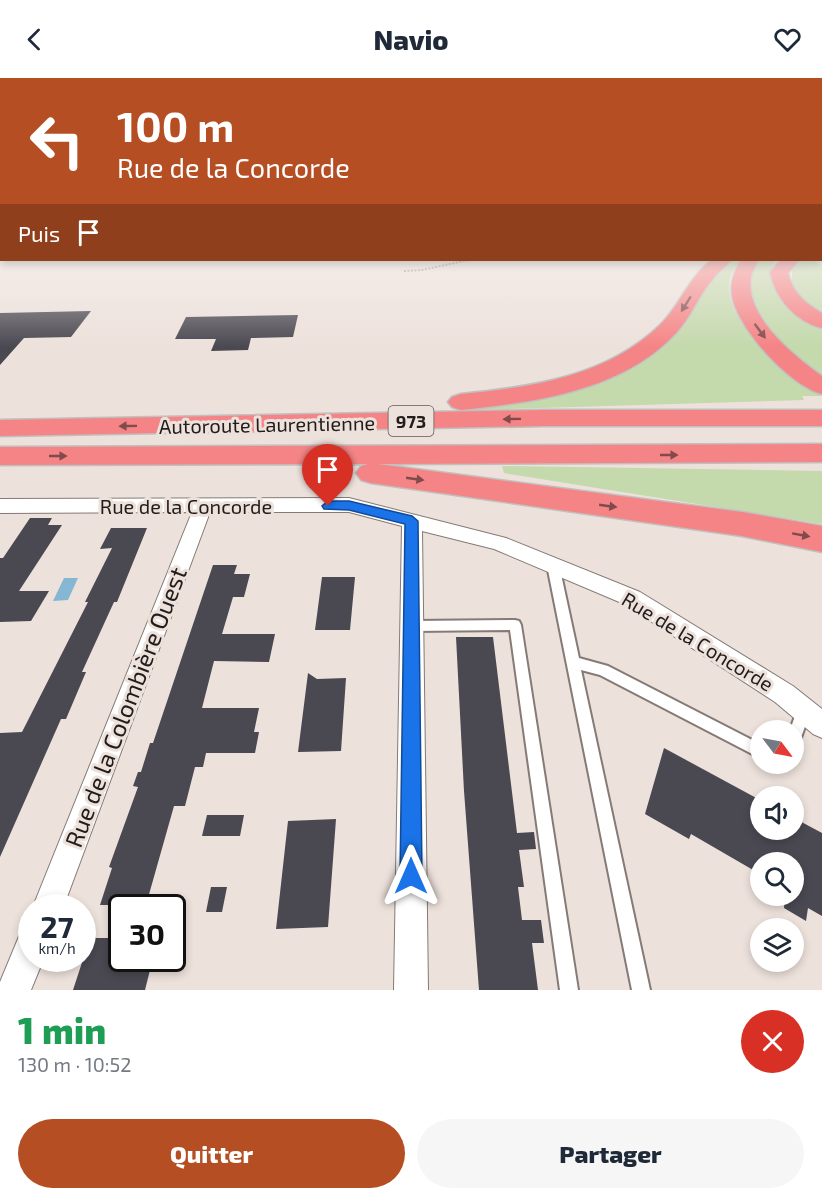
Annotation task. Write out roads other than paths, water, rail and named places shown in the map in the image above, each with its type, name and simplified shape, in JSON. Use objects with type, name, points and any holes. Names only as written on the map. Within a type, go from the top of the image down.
[{"type":"highway","points":[[209,425],[476,400],[555,387],[598,374],[627,362],[659,338],[673,324],[702,277],[720,262]]},
{"type":"highway","points":[[748,262],[740,279],[741,295],[751,318],[766,339],[784,357],[822,387]]},
{"type":"highway","points":[[789,262],[779,272],[781,284],[789,298],[822,322]]},
{"type":"highway","points":[[543,418],[822,407]]},
{"type":"highway","name":"Autoroute Laurentienne","points":[[0,428],[543,418],[822,418]]},
{"type":"highway","name":"Autoroute Laurentienne","points":[[0,456],[822,453]]},
{"type":"highway","points":[[253,456],[742,524],[822,539]]},
{"type":"street","name":"Rue de la Concorde","points":[[0,506],[349,505],[499,543],[632,598],[784,694],[822,725]]},
{"type":"street","name":"Rue de la Colombière Ouest","points":[[52,894],[203,507]]},
{"type":"street","points":[[411,990],[412,521]]},
{"type":"street","points":[[14,990],[21,972]]},
{"type":"lane","points":[[553,565],[641,990]]},
{"type":"lane","points":[[412,626],[515,625],[569,990]]},
{"type":"lane","points":[[573,662],[603,670],[750,746]]},
{"type":"lane","points":[[800,720],[804,710]]},
{"type":"water","points":[[64,578],[78,578],[68,600],[53,601]]}]
